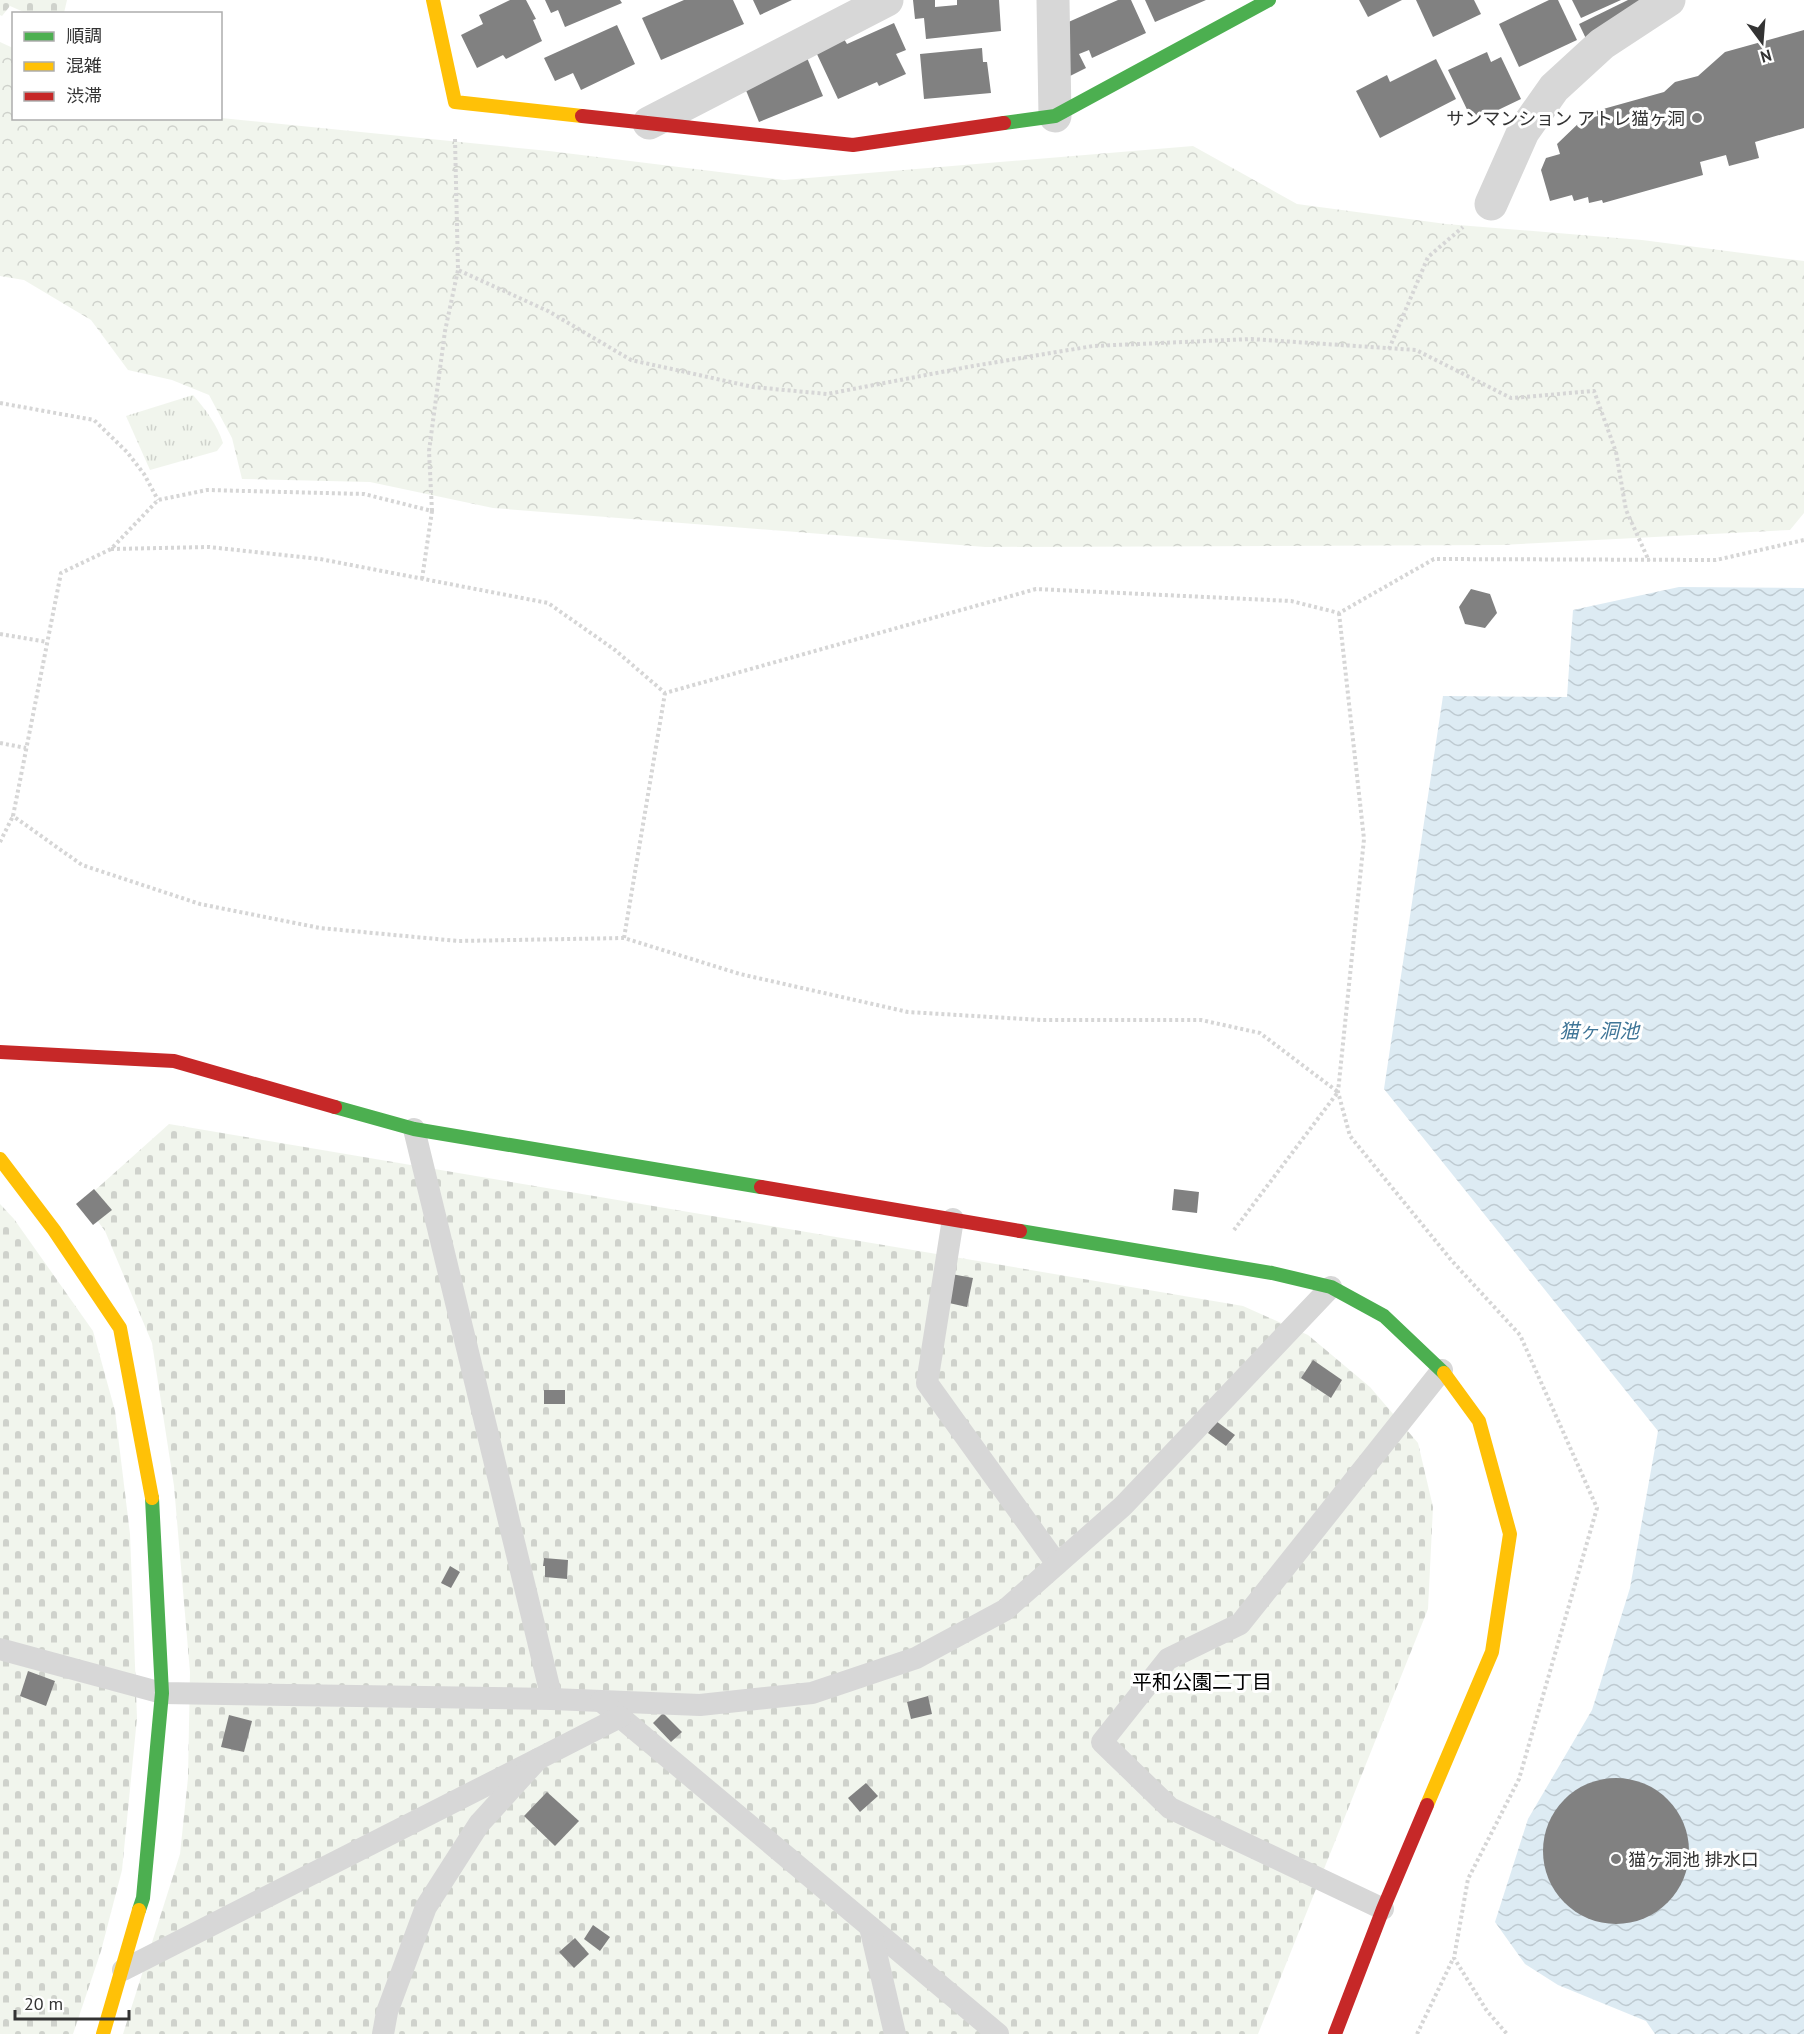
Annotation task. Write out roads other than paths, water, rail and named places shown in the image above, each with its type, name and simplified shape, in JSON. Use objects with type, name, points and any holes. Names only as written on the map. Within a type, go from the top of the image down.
[{"type":"street","points":[[433,0],[455,102],[853,145],[1055,116],[1269,0]]},
{"type":"street","points":[[649,123],[887,0]]},
{"type":"street","points":[[1053,0],[1055,116]]},
{"type":"street","points":[[1491,204],[1523,132],[1554,88],[1602,44],[1669,0]]},
{"type":"street","points":[[0,1052],[174,1061],[414,1129],[1272,1273],[1331,1287],[1384,1316],[1442,1370],[1479,1421],[1510,1534],[1492,1652],[1383,1909],[1335,2034]]},
{"type":"street","points":[[0,1159],[54,1230],[120,1328],[152,1489],[162,1694],[143,1898],[103,2034]]},
{"type":"lane","points":[[414,1129],[552,1699]]},
{"type":"lane","points":[[953,1219],[927,1383],[1057,1564]]},
{"type":"lane","points":[[0,1649],[162,1694],[552,1699],[700,1705],[812,1693],[916,1658],[1005,1610],[1123,1506],[1331,1287]]},
{"type":"lane","points":[[1383,1909],[1170,1808],[1102,1742],[1168,1659],[1240,1624],[1442,1370]]},
{"type":"lane","points":[[601,1701],[998,2034]]},
{"type":"lane","points":[[123,1970],[620,1717]]},
{"type":"lane","points":[[383,2034],[387,2012],[426,1907],[479,1824],[538,1759]]},
{"type":"lane","points":[[870,1927],[895,2034]]},
{"type":"water","name":"猫ヶ洞池","points":[[1679,587],[1804,588],[1804,2034],[1655,2034],[1646,2021],[1558,1985],[1525,1964],[1495,1922],[1528,1819],[1592,1710],[1630,1588],[1658,1431],[1384,1089],[1443,696],[1567,697],[1573,610]]},
{"type":"place","name":"サンマンション アトレ猫ヶ洞","points":[[1697,118]]},
{"type":"place","name":"猫ヶ洞池 排水口","points":[[1616,1859]]},
{"type":"district","name":"平和公園二丁目","points":[[1202,1682]]}]
